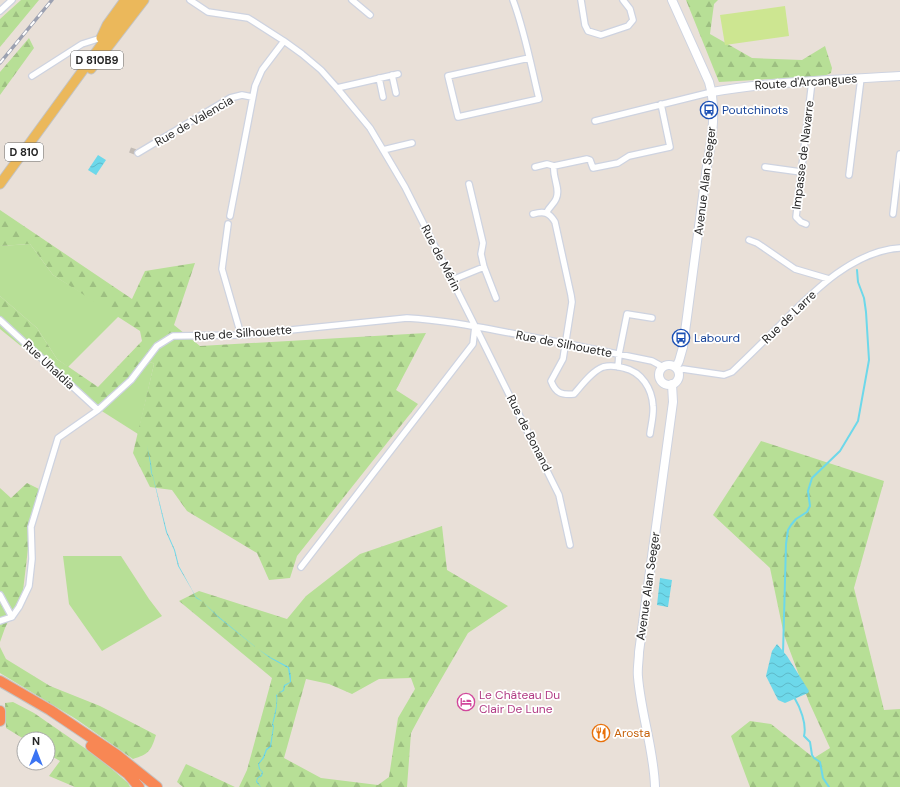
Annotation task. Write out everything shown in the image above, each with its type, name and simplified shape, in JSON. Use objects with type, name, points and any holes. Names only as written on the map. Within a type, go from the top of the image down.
[{"type":"highway","points":[[0,682],[50,710],[118,755],[157,787]]},
{"type":"highway","points":[[0,689],[28,704],[69,730],[128,774],[139,787]]},
{"type":"highway","points":[[0,711],[0,721]]},
{"type":"highway","points":[[104,747],[131,771],[145,787]]},
{"type":"main road","points":[[90,59],[107,25],[125,0]]},
{"type":"main road","name":"D 810","points":[[0,184],[134,0]]},
{"type":"main road","name":"D 810B9","points":[[48,119],[92,67],[144,0]]},
{"type":"main road","name":"Avenue Alan Seeger","points":[[672,0],[707,78],[712,92],[713,109],[712,136],[683,347],[677,369]]},
{"type":"main road","name":"Route d'Arcangues","points":[[712,92],[758,85],[900,76]]},
{"type":"main road","points":[[671,365],[677,369],[679,378],[672,384],[666,384],[661,380],[660,373],[663,367],[671,365]]},
{"type":"main road","name":"Avenue Alan Seeger","points":[[655,787],[655,771],[640,695],[638,675],[640,644],[673,402],[672,384]]},
{"type":"street","points":[[0,11],[12,0]]},
{"type":"street","name":"Rue de Mérin","points":[[190,0],[208,12],[248,18],[284,40],[321,70],[337,88],[370,128],[405,186],[475,326]]},
{"type":"street","points":[[352,0],[370,15]]},
{"type":"street","points":[[513,0],[522,23],[539,99],[458,117],[448,76],[529,58]]},
{"type":"street","points":[[581,0],[588,31],[600,35],[628,26],[633,20],[630,9],[623,0]]},
{"type":"street","points":[[32,76],[82,44],[101,38]]},
{"type":"street","points":[[230,216],[255,86],[262,70],[284,40]]},
{"type":"street","points":[[337,88],[395,74],[396,93]]},
{"type":"street","points":[[379,78],[383,98]]},
{"type":"street","points":[[849,175],[861,78]]},
{"type":"street","name":"Impasse de Navarre","points":[[806,224],[801,222],[796,217],[812,81]]},
{"type":"street","points":[[595,121],[712,92]]},
{"type":"street","name":"Rue de Valencia","points":[[138,153],[230,98],[242,95],[252,97]]},
{"type":"street","points":[[535,167],[547,164],[554,166],[587,159],[590,160],[593,168],[618,162],[629,156],[670,146],[661,104]]},
{"type":"street","points":[[383,150],[412,143]]},
{"type":"street","points":[[893,214],[900,154]]},
{"type":"street","points":[[547,212],[556,199],[558,193],[554,166]]},
{"type":"street","points":[[765,168],[801,172]]},
{"type":"street","points":[[469,184],[483,243],[481,254],[484,267],[496,298]]},
{"type":"street","points":[[533,214],[547,212],[555,222],[572,302],[563,359],[551,382],[554,389],[564,395],[574,394],[592,374],[602,367],[612,366],[630,369],[644,379],[651,392],[653,408],[650,434]]},
{"type":"street","points":[[228,224],[222,269],[241,335]]},
{"type":"street","points":[[749,240],[758,243],[795,269],[830,279]]},
{"type":"street","name":"Rue de Larre","points":[[677,369],[724,375],[732,372],[793,312],[830,279],[867,256],[888,248],[900,248]]},
{"type":"street","points":[[452,280],[484,267]]},
{"type":"street","points":[[618,367],[627,314],[652,318]]},
{"type":"street","name":"Rue de Silhouette","points":[[12,617],[30,586],[32,559],[31,527],[58,438],[98,410],[131,380],[157,346],[173,336],[241,335],[407,318],[475,326],[565,343],[652,361],[663,367]]},
{"type":"street","name":"Rue Uhaldia","points":[[0,320],[98,410]]},
{"type":"street","points":[[301,567],[473,344],[475,326]]},
{"type":"street","name":"Rue de Bonand","points":[[475,326],[559,495],[570,545]]},
{"type":"street","points":[[0,596],[12,617],[0,622]]},
{"type":"green space","points":[[21,0],[39,0],[0,47],[0,19]]},
{"type":"green space","points":[[686,0],[718,0],[714,4],[710,34],[752,58],[802,60],[825,46],[832,68],[831,73],[824,76],[719,82]]},
{"type":"green space","points":[[785,6],[789,36],[725,45],[720,15]]},
{"type":"green space","points":[[29,38],[34,48],[0,95],[0,72]]},
{"type":"green space","points":[[0,210],[132,299],[145,271],[195,263],[174,325],[200,346],[426,333],[396,390],[418,404],[297,556],[290,578],[269,580],[257,553],[187,511],[172,490],[150,487],[133,453],[154,364],[151,362],[97,408],[0,329],[0,296],[37,328],[57,359],[98,387],[142,341],[140,331],[53,275],[30,244],[0,246]]},
{"type":"green space","points":[[30,244],[53,275],[119,316],[68,367],[57,359],[37,328],[0,296],[0,246]]},
{"type":"green space","points":[[151,362],[154,364],[138,434],[97,408]]},
{"type":"green space","points":[[761,441],[884,481],[854,588],[884,710],[900,709],[900,787],[750,787],[731,736],[750,721],[771,724],[814,758],[830,748],[809,702],[784,635],[770,568],[713,515]]},
{"type":"green space","points":[[27,483],[39,489],[31,523],[23,591],[0,642],[0,488],[11,498]]},
{"type":"green space","points":[[442,526],[447,570],[508,606],[468,633],[425,707],[411,733],[407,787],[239,787],[247,770],[272,678],[179,601],[199,591],[287,619],[306,596],[360,554]],"holes":[[[411,678],[415,689],[398,718],[389,777],[378,785],[321,778],[284,758],[306,679],[329,684],[352,694],[379,679]]]},
{"type":"green space","points":[[63,556],[121,556],[162,616],[102,651],[69,604]]},
{"type":"green space","points":[[0,647],[6,659],[50,686],[100,706],[156,735],[153,745],[149,751],[133,759],[76,719],[0,673]]},
{"type":"green space","points":[[13,702],[34,713],[99,758],[128,783],[130,787],[75,787],[49,776],[53,771],[56,771],[56,766],[60,761],[56,759],[56,731],[16,731],[16,734],[6,728],[5,703]]},
{"type":"green space","points":[[186,764],[235,787],[183,787],[177,782]]},
{"type":"water","points":[[98,155],[106,160],[96,175],[88,170]]},
{"type":"water","points":[[147,445],[152,473],[167,532],[175,550],[179,566],[196,597],[203,602],[196,598],[178,566],[174,550],[166,532],[151,472]]},
{"type":"water","points":[[660,578],[672,580],[668,607],[657,605]]},
{"type":"water","points":[[203,602],[219,617],[258,649],[219,618]]},
{"type":"water","points":[[777,644],[787,656],[809,691],[808,693],[785,703],[778,700],[766,676],[772,651]]},
{"type":"water","points":[[258,649],[289,667],[291,682],[285,686],[284,691],[278,694],[283,690],[284,685],[290,682],[288,668],[270,658]]},
{"type":"water","points":[[277,694],[277,705],[273,724],[271,747],[267,750],[264,758],[259,764],[260,769],[263,772],[262,776],[258,778],[257,781],[261,787],[256,782],[257,778],[262,772],[259,769],[258,764],[266,749],[270,746]]},
{"type":"waterway","points":[[783,653],[786,544],[788,530],[796,519],[807,512],[810,506],[808,491],[812,478],[840,451],[858,421],[869,360],[866,312],[864,298],[858,282],[857,270]]},
{"type":"waterway","points":[[794,697],[804,721],[804,736],[810,742],[812,755],[820,762],[823,778],[829,787]]},
{"type":"tunnel","points":[[130,150],[138,153]]},
{"type":"railway","points":[[0,63],[52,0]]},
{"type":"place","name":"Poutchinots","points":[[709,110]]},
{"type":"place","name":"Labourd","points":[[681,338]]},
{"type":"place","name":"Le Château Du Clair De Lune","points":[[466,702]]},
{"type":"place","name":"Arosta","points":[[601,733]]}]
